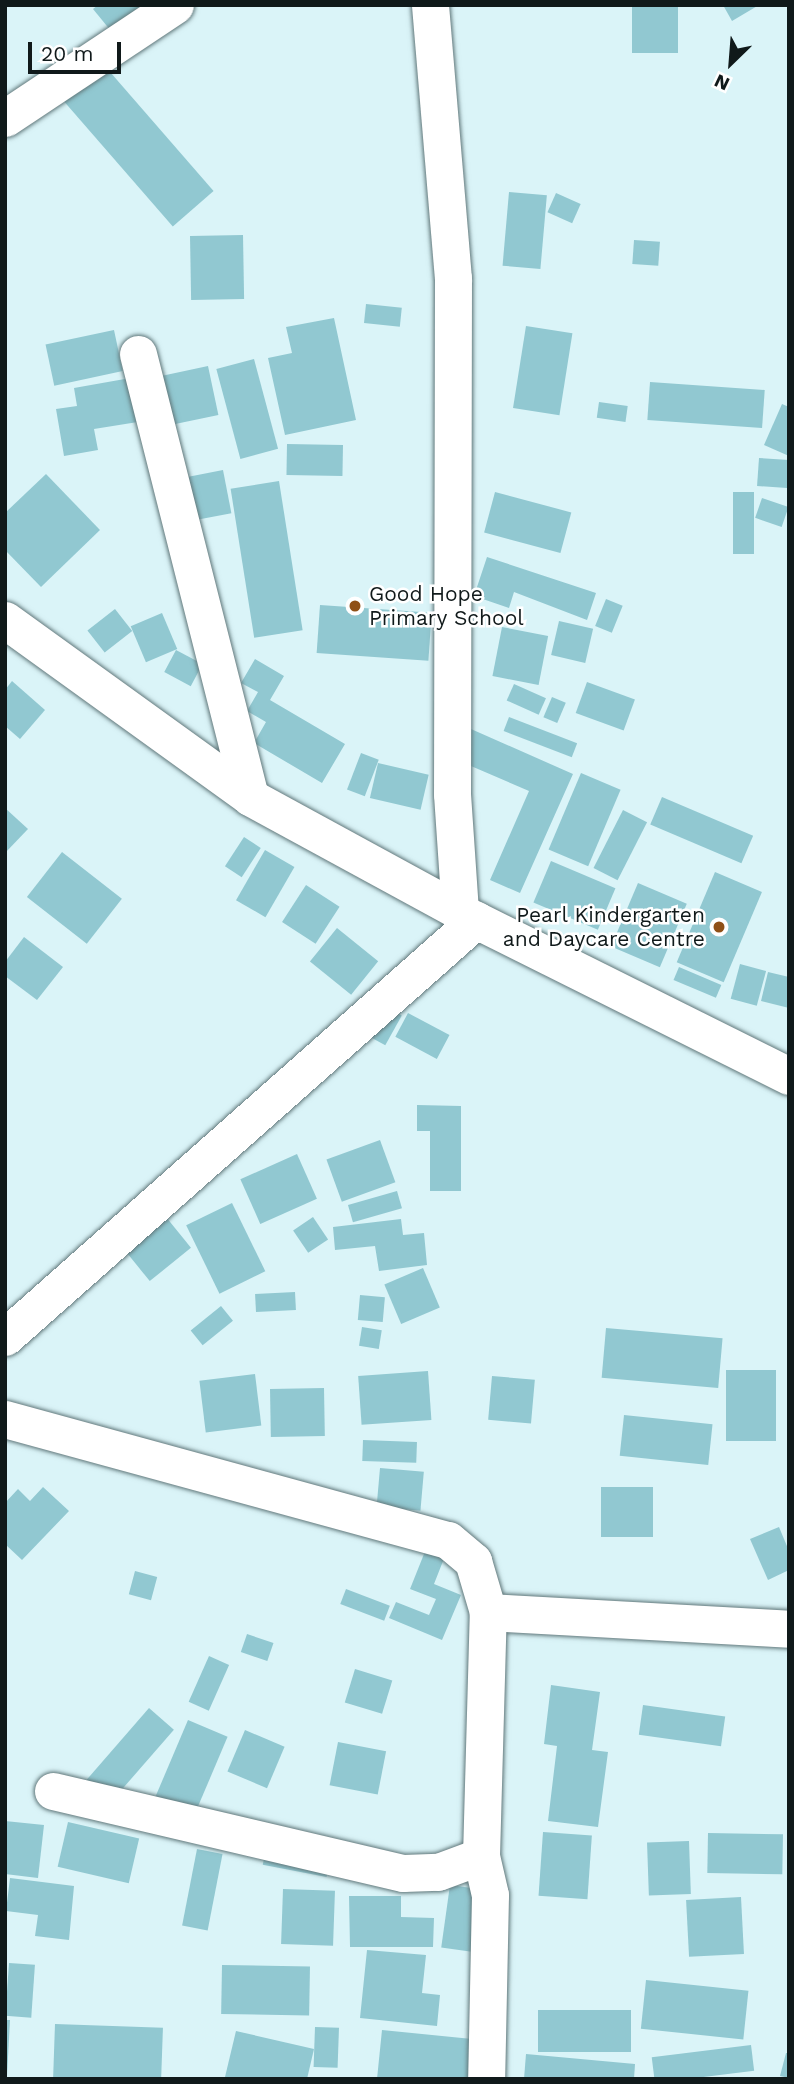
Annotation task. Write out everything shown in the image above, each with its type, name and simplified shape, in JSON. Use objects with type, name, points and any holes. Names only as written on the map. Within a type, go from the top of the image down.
[{"type":"street","points":[[5,118],[176,5]]},
{"type":"street","points":[[430,5],[453,278],[452,794],[468,915]]},
{"type":"street","points":[[138,354],[250,797]]},
{"type":"street","points":[[5,620],[250,797],[468,915],[789,1076]]},
{"type":"street","points":[[5,1337],[468,915]]},
{"type":"street","points":[[5,1419],[448,1540],[473,1561],[488,1612],[481,1856],[490,1895],[486,2079]]},
{"type":"street","points":[[488,1612],[789,1629]]},
{"type":"street","points":[[53,1791],[403,1873],[438,1872],[481,1856]]},
{"type":"building","points":[[98,5],[146,5],[111,31],[93,9]]},
{"type":"building","points":[[632,5],[678,5],[678,53],[632,53]]},
{"type":"building","points":[[723,5],[759,5],[732,21]]},
{"type":"building","points":[[104,65],[214,191],[173,226],[63,100]]},
{"type":"building","points":[[509,192],[547,195],[540,269],[503,266]]},
{"type":"building","points":[[556,193],[581,204],[572,223],[547,212]]},
{"type":"building","points":[[243,235],[244,299],[191,300],[190,236]]},
{"type":"building","points":[[634,240],[660,242],[658,266],[632,264]]},
{"type":"building","points":[[366,304],[402,308],[400,327],[364,323]]},
{"type":"building","points":[[334,318],[356,420],[285,435],[268,358],[292,353],[286,327]]},
{"type":"building","points":[[526,326],[572,333],[559,415],[513,408]]},
{"type":"building","points":[[114,330],[123,371],[54,386],[46,345]]},
{"type":"building","points":[[254,359],[278,449],[240,459],[216,369]]},
{"type":"building","points":[[208,366],[218,415],[170,425],[160,376]]},
{"type":"building","points":[[136,377],[144,421],[94,429],[98,450],[64,456],[56,409],[77,406],[74,388]]},
{"type":"building","points":[[650,382],[765,390],[762,428],[647,420]]},
{"type":"building","points":[[599,402],[628,406],[625,422],[597,418]]},
{"type":"building","points":[[782,404],[789,407],[789,456],[764,445]]},
{"type":"building","points":[[287,444],[343,445],[342,476],[286,475]]},
{"type":"building","points":[[759,458],[789,460],[787,488],[757,486]]},
{"type":"building","points":[[223,470],[231,513],[197,520],[189,477]]},
{"type":"building","points":[[46,474],[100,530],[41,587],[5,550],[5,513]]},
{"type":"building","points":[[279,481],[303,630],[254,638],[231,489]]},
{"type":"building","points":[[495,492],[571,512],[560,553],[484,533]]},
{"type":"building","points":[[733,492],[754,492],[754,554],[733,554]]},
{"type":"building","points":[[762,498],[788,507],[782,527],[755,518]]},
{"type":"building","points":[[487,557],[596,593],[587,620],[514,592],[509,608],[474,596]]},
{"type":"building","points":[[606,599],[623,606],[612,633],[595,626]]},
{"type":"building","points":[[320,605],[432,613],[428,661],[317,653]]},
{"type":"building","points":[[115,609],[132,631],[105,653],[87,631]]},
{"type":"building","points":[[162,613],[177,649],[146,662],[131,626]]},
{"type":"building","points":[[559,621],[593,629],[585,663],[551,655]]},
{"type":"building","points":[[502,627],[548,636],[539,685],[492,676]]},
{"type":"building","points":[[176,650],[202,664],[191,686],[164,672]]},
{"type":"building","points":[[255,659],[284,676],[270,700],[345,744],[322,783],[254,743],[266,722],[247,711],[258,692],[241,683]]},
{"type":"building","points":[[12,681],[45,710],[20,739],[5,726],[5,690]]},
{"type":"building","points":[[587,682],[635,699],[624,730],[576,713]]},
{"type":"building","points":[[514,684],[546,698],[539,715],[507,700]]},
{"type":"building","points":[[552,697],[566,703],[557,723],[543,717]]},
{"type":"building","points":[[509,717],[577,743],[572,757],[504,731]]},
{"type":"building","points":[[471,729],[573,774],[520,893],[490,880],[529,791],[457,760]]},
{"type":"building","points":[[361,753],[379,760],[365,796],[347,789]]},
{"type":"building","points":[[378,763],[429,775],[421,810],[370,798]]},
{"type":"building","points":[[581,773],[621,790],[588,866],[549,849]]},
{"type":"building","points":[[662,797],[753,836],[741,863],[650,825]]},
{"type":"building","points":[[5,808],[28,829],[5,853]]},
{"type":"building","points":[[623,810],[647,822],[618,880],[593,868]]},
{"type":"building","points":[[244,837],[261,848],[242,877],[225,866]]},
{"type":"building","points":[[265,850],[294,867],[265,917],[236,900]]},
{"type":"building","points":[[62,852],[122,899],[87,944],[27,897]]},
{"type":"building","points":[[551,861],[615,888],[598,930],[533,902]]},
{"type":"building","name":"Pearl Kindergarten and Daycare Centre","points":[[715,872],[762,892],[724,982],[677,962]]},
{"type":"building","points":[[638,883],[687,904],[660,967],[611,947]]},
{"type":"building","points":[[306,885],[340,907],[316,944],[282,922]]},
{"type":"building","points":[[337,928],[378,961],[351,995],[310,961]]},
{"type":"building","points":[[24,937],[63,967],[37,1000],[5,976],[5,962]]},
{"type":"building","points":[[740,964],[766,971],[757,1006],[731,999]]},
{"type":"building","points":[[679,967],[721,985],[716,998],[674,980]]},
{"type":"building","points":[[768,972],[789,977],[789,1008],[761,1001]]},
{"type":"building","points":[[379,1003],[402,1016],[385,1045],[363,1033]]},
{"type":"building","points":[[408,1013],[449,1035],[437,1059],[395,1037]]},
{"type":"building","points":[[417,1105],[461,1106],[461,1191],[430,1191],[430,1131],[417,1131]]},
{"type":"building","points":[[380,1140],[395,1182],[342,1202],[326,1159]]},
{"type":"building","points":[[297,1154],[317,1199],[260,1224],[240,1179]]},
{"type":"building","points":[[397,1191],[402,1208],[353,1222],[348,1205]]},
{"type":"building","points":[[232,1203],[265,1271],[219,1294],[186,1225]]},
{"type":"building","points":[[162,1212],[191,1248],[150,1281],[121,1245]]},
{"type":"building","points":[[313,1217],[328,1239],[308,1253],[293,1230]]},
{"type":"building","points":[[401,1219],[403,1235],[424,1233],[427,1265],[379,1271],[375,1246],[335,1250],[333,1227]]},
{"type":"building","points":[[423,1268],[440,1308],[401,1324],[384,1284]]},
{"type":"building","points":[[295,1292],[296,1310],[256,1312],[255,1294]]},
{"type":"building","points":[[360,1295],[385,1297],[383,1322],[358,1320]]},
{"type":"building","points":[[221,1306],[233,1321],[203,1345],[191,1331]]},
{"type":"building","points":[[362,1327],[382,1330],[379,1349],[359,1346]]},
{"type":"building","points":[[606,1328],[723,1338],[718,1388],[602,1378]]},
{"type":"building","points":[[726,1370],[776,1370],[776,1441],[726,1441]]},
{"type":"building","points":[[428,1371],[431,1420],[362,1425],[358,1376]]},
{"type":"building","points":[[255,1374],[261,1426],[206,1432],[199,1381]]},
{"type":"building","points":[[492,1376],[535,1380],[531,1424],[488,1420]]},
{"type":"building","points":[[324,1388],[325,1436],[271,1437],[270,1389]]},
{"type":"building","points":[[624,1415],[713,1424],[708,1465],[620,1456]]},
{"type":"building","points":[[363,1440],[417,1442],[416,1463],[362,1461]]},
{"type":"building","points":[[380,1468],[424,1472],[420,1511],[377,1507]]},
{"type":"building","points":[[43,1487],[69,1511],[22,1560],[5,1544],[5,1503],[18,1489],[30,1501]]},
{"type":"building","points":[[601,1487],[653,1487],[653,1537],[601,1537]]},
{"type":"building","points":[[779,1527],[789,1551],[789,1570],[768,1580],[750,1539]]},
{"type":"building","points":[[426,1549],[445,1556],[434,1584],[461,1595],[442,1640],[389,1618],[396,1602],[429,1615],[436,1599],[410,1589]]},
{"type":"building","points":[[135,1571],[157,1577],[151,1600],[129,1594]]},
{"type":"building","points":[[346,1589],[390,1606],[384,1621],[340,1604]]},
{"type":"building","points":[[247,1634],[273,1643],[267,1661],[241,1652]]},
{"type":"building","points":[[209,1656],[229,1665],[209,1711],[189,1702]]},
{"type":"building","points":[[355,1669],[392,1680],[382,1714],[345,1702]]},
{"type":"building","points":[[551,1685],[600,1692],[592,1750],[608,1752],[598,1827],[548,1821],[557,1746],[544,1744]]},
{"type":"building","points":[[643,1705],[725,1717],[721,1746],[639,1735]]},
{"type":"building","points":[[149,1708],[174,1730],[112,1801],[87,1780]]},
{"type":"building","points":[[188,1720],[228,1737],[195,1814],[155,1797]]},
{"type":"building","points":[[245,1730],[285,1747],[267,1788],[227,1771]]},
{"type":"building","points":[[338,1742],[386,1751],[378,1795],[330,1785]]},
{"type":"building","points":[[5,1821],[44,1825],[38,1878],[5,1874]]},
{"type":"building","points":[[68,1822],[139,1838],[129,1883],[58,1867]]},
{"type":"building","points":[[543,1832],[592,1835],[587,1899],[539,1896]]},
{"type":"building","points":[[708,1833],[783,1834],[782,1874],[707,1873]]},
{"type":"building","points":[[689,1841],[691,1894],[649,1895],[647,1842]]},
{"type":"building","points":[[266,1848],[330,1860],[327,1877],[263,1865]]},
{"type":"building","points":[[197,1849],[223,1854],[208,1931],[182,1926]]},
{"type":"building","points":[[10,1878],[74,1886],[69,1940],[35,1936],[38,1915],[6,1911]]},
{"type":"building","points":[[450,1885],[486,1890],[477,1952],[441,1947]]},
{"type":"building","points":[[283,1889],[335,1891],[333,1946],[281,1944]]},
{"type":"building","points":[[349,1896],[401,1896],[401,1917],[434,1918],[433,1947],[350,1947]]},
{"type":"building","points":[[741,1897],[744,1954],[689,1957],[686,1900]]},
{"type":"building","points":[[367,1950],[426,1955],[422,1993],[440,1995],[437,2026],[360,2018]]},
{"type":"building","points":[[9,1963],[35,1965],[31,2018],[5,2016]]},
{"type":"building","points":[[222,1965],[310,1967],[309,2016],[221,2014]]},
{"type":"building","points":[[646,1980],[748,1991],[743,2039],[641,2029]]},
{"type":"building","points":[[538,2010],[631,2010],[631,2052],[538,2052]]},
{"type":"building","points":[[5,2020],[10,2020],[7,2076],[5,2076]]},
{"type":"building","points":[[55,2024],[163,2028],[161,2079],[53,2079]]},
{"type":"building","points":[[315,2027],[339,2028],[338,2068],[314,2067]]},
{"type":"building","points":[[382,2030],[472,2039],[468,2079],[377,2079]]},
{"type":"building","points":[[236,2031],[314,2049],[307,2079],[225,2077]]},
{"type":"building","points":[[751,2045],[754,2071],[687,2079],[654,2079],[652,2057]]},
{"type":"building","points":[[786,2053],[789,2053],[789,2078],[780,2076]]},
{"type":"building","points":[[526,2054],[635,2064],[634,2079],[524,2079]]},
{"type":"place","name":"Good Hope Primary School","points":[[355,606]]},
{"type":"place","name":"Pearl Kindergarten and Daycare Centre","points":[[719,927]]}]
